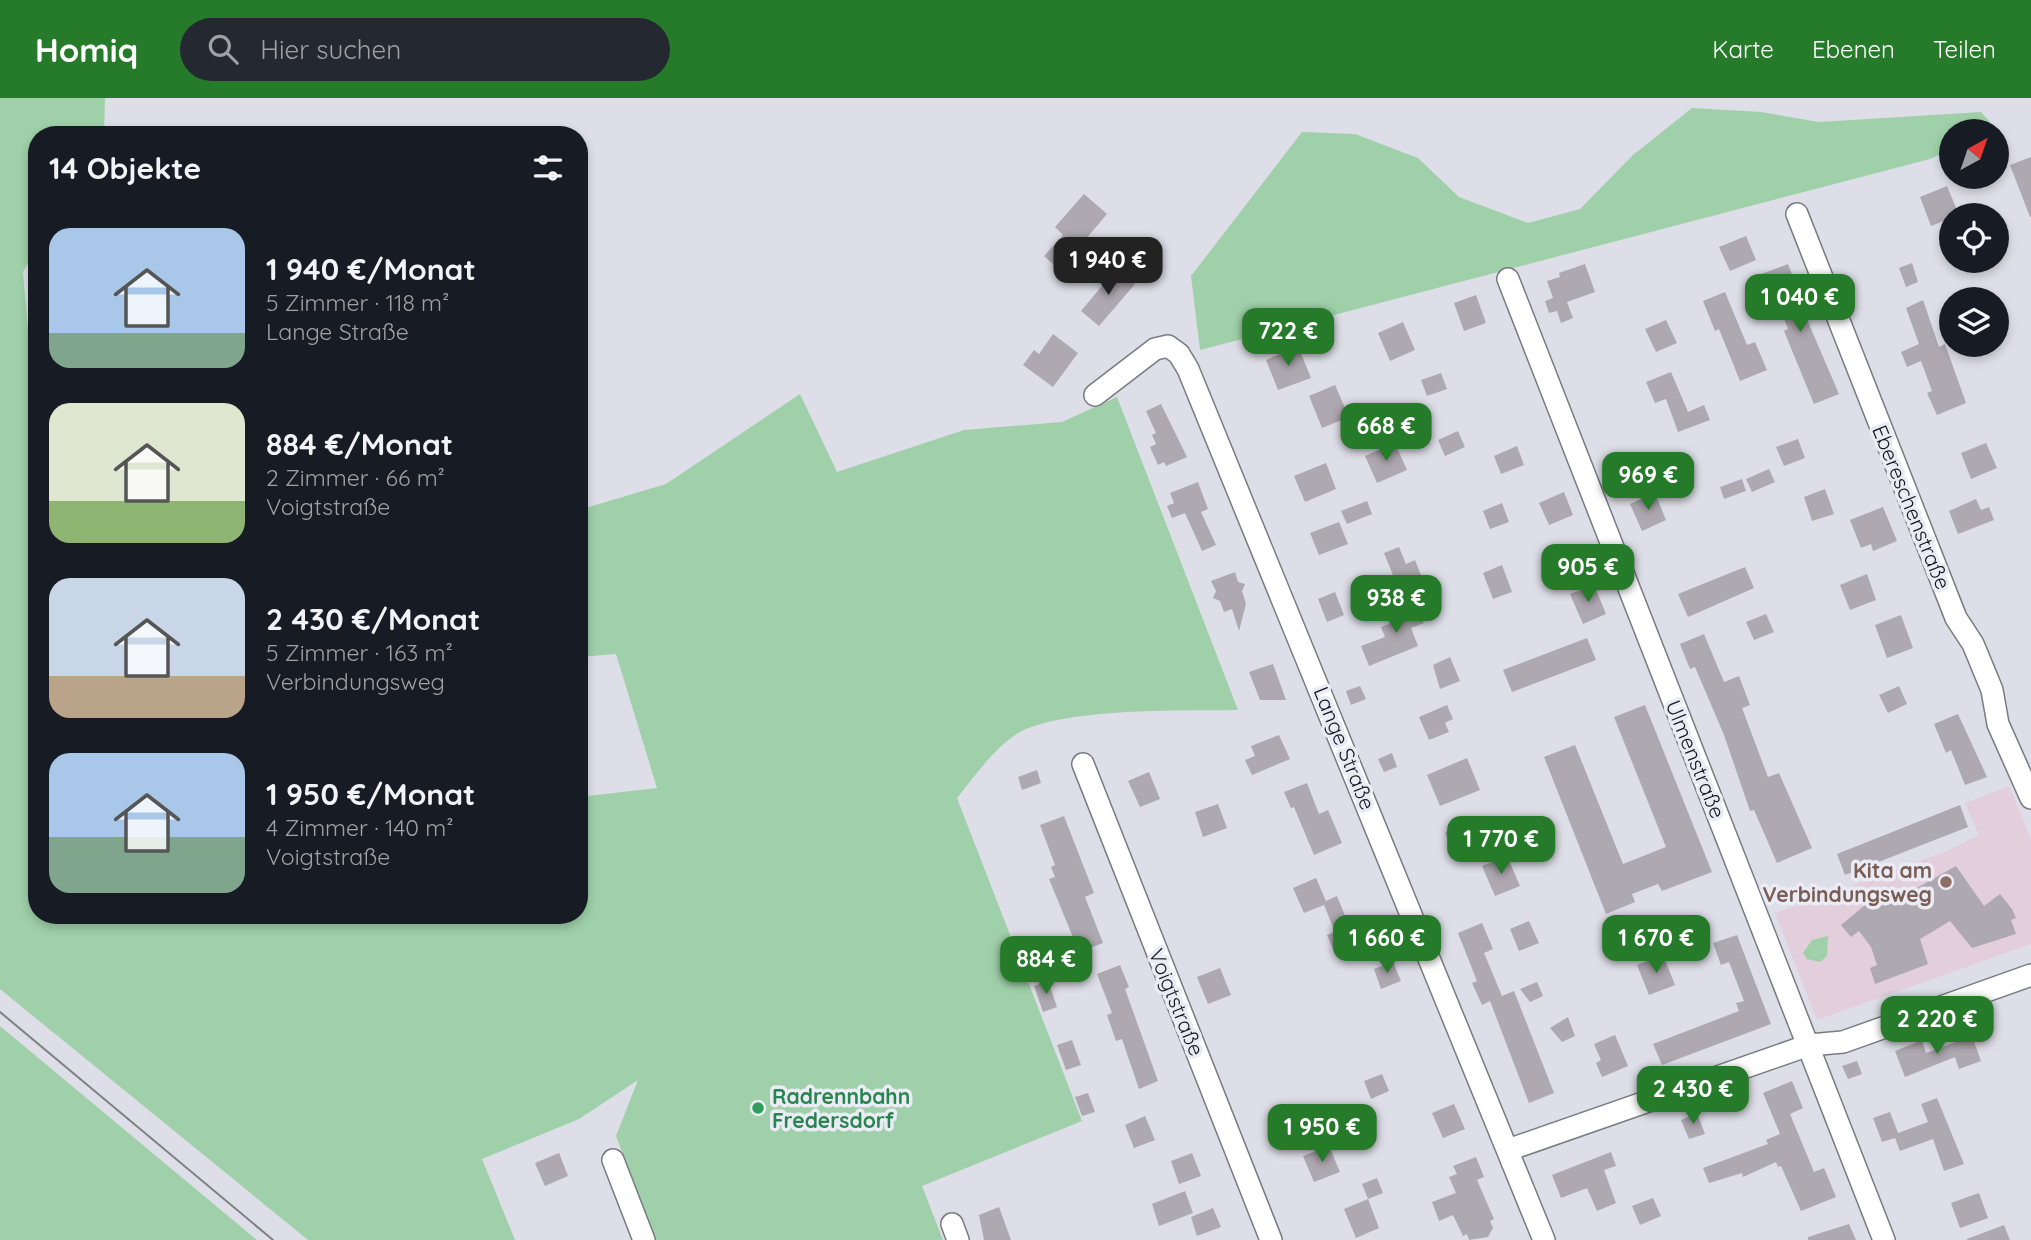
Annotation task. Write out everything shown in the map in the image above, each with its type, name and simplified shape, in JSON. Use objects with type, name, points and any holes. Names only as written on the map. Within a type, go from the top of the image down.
[{"type":"street","name":"Ebereschenstraße","points":[[1797,214],[1956,618],[1973,644],[1987,678],[1998,724],[2021,783],[2031,798]]},
{"type":"street","name":"Ulmenstraße","points":[[1508,279],[1884,1240]]},
{"type":"street","name":"Lange Straße","points":[[1095,395],[1155,349],[1168,346],[1179,354],[1188,369],[1544,1240]]},
{"type":"street","name":"Voigtstraße","points":[[1083,764],[1271,1240]]},
{"type":"street","points":[[1508,1150],[1808,1045],[1843,1042],[2031,975]]},
{"type":"street","points":[[612,1160],[643,1240]]},
{"type":"shaded area","name":"Kita am Verbindungsweg","points":[[2009,786],[2031,840],[2031,944],[1817,1020],[1775,913],[1947,851],[1979,835],[1965,803]]},
{"type":"green space","points":[[0,98],[105,98],[104,126],[28,126],[28,263],[23,272],[28,329],[28,924],[588,924],[588,796],[657,788],[616,654],[588,656],[588,507],[666,484],[800,394],[837,472],[964,430],[1062,422],[1117,397],[1238,710],[1123,712],[1060,719],[1035,726],[1015,735],[999,748],[957,798],[1082,1121],[922,1186],[943,1240],[656,1240],[616,1136],[638,1080],[579,1119],[482,1159],[515,1240],[308,1240],[0,989]]},
{"type":"green space","points":[[1692,108],[1761,112],[1819,122],[1981,112],[1987,119],[1939,119],[1939,155],[1930,159],[1200,350],[1191,276],[1302,132],[1355,134],[1418,158],[1459,197],[1528,223],[1580,209],[1633,155]]},
{"type":"green space","points":[[1828,936],[1827,956],[1820,962],[1807,959],[1803,953],[1812,940]]},
{"type":"green space","points":[[0,1026],[257,1240],[0,1240]]},
{"type":"building","points":[[2031,157],[2031,217],[2030,217],[2010,165]]},
{"type":"building","points":[[1940,189],[1948,189],[1954,203],[1939,203],[1939,223],[1931,226],[1920,197]]},
{"type":"building","points":[[1084,194],[1107,214],[1069,259],[1072,261],[1062,272],[1044,256],[1063,235],[1055,227]]},
{"type":"building","points":[[1746,236],[1756,260],[1730,271],[1719,247]]},
{"type":"building","points":[[1912,263],[1918,282],[1906,287],[1899,268]]},
{"type":"building","points":[[1585,264],[1595,292],[1567,302],[1573,318],[1561,323],[1557,311],[1549,313],[1545,301],[1553,298],[1547,281],[1560,277],[1559,273]]},
{"type":"building","points":[[1788,264],[1802,300],[1799,301],[1839,394],[1814,404],[1784,331],[1788,329],[1775,296],[1768,299],[1759,275]]},
{"type":"building","points":[[1117,268],[1135,284],[1099,326],[1081,311]]},
{"type":"building","points":[[1725,292],[1747,345],[1755,342],[1767,370],[1740,381],[1719,329],[1715,331],[1703,301]]},
{"type":"building","points":[[1476,295],[1486,323],[1464,331],[1454,303]]},
{"type":"building","points":[[1923,300],[1939,347],[1939,357],[1950,357],[1966,403],[1937,415],[1927,393],[1932,391],[1921,361],[1907,367],[1901,352],[1919,344],[1906,308]]},
{"type":"building","points":[[1666,320],[1677,343],[1656,352],[1645,329]]},
{"type":"building","points":[[1403,322],[1415,350],[1390,361],[1378,333]]},
{"type":"building","points":[[1053,334],[1078,353],[1053,387],[1023,365],[1034,350],[1039,354]]},
{"type":"building","points":[[1298,346],[1311,378],[1278,390],[1266,360]]},
{"type":"building","points":[[1671,372],[1688,412],[1704,405],[1710,420],[1678,432],[1666,399],[1655,403],[1646,382]]},
{"type":"building","points":[[1441,373],[1447,389],[1427,396],[1421,380]]},
{"type":"building","points":[[1335,385],[1349,417],[1322,428],[1309,396]]},
{"type":"building","points":[[1161,404],[1187,457],[1166,466],[1164,462],[1158,465],[1150,447],[1156,444],[1152,435],[1156,433],[1146,411]]},
{"type":"building","points":[[1458,431],[1465,447],[1445,456],[1438,440]]},
{"type":"building","points":[[1798,439],[1805,458],[1784,466],[1776,447]]},
{"type":"building","points":[[1395,443],[1407,470],[1377,483],[1365,456]]},
{"type":"building","points":[[1986,443],[1997,468],[1971,479],[1961,453]]},
{"type":"building","points":[[1517,446],[1524,465],[1501,474],[1494,456]]},
{"type":"building","points":[[1326,463],[1336,489],[1305,502],[1294,476]]},
{"type":"building","points":[[1769,469],[1775,482],[1752,492],[1746,479]]},
{"type":"building","points":[[1742,479],[1746,491],[1724,499],[1720,487]]},
{"type":"building","points":[[1198,482],[1208,509],[1201,512],[1216,545],[1202,551],[1185,513],[1172,518],[1167,506],[1174,503],[1170,493]]},
{"type":"building","points":[[1825,489],[1834,514],[1812,521],[1804,497]]},
{"type":"building","points":[[1564,492],[1573,515],[1549,525],[1539,503]]},
{"type":"building","points":[[1655,493],[1666,520],[1642,531],[1630,504]]},
{"type":"building","points":[[1976,499],[1981,510],[1989,507],[1994,520],[1958,534],[1949,511]]},
{"type":"building","points":[[1367,501],[1372,514],[1347,524],[1341,511]]},
{"type":"building","points":[[1502,503],[1509,522],[1490,529],[1483,511]]},
{"type":"building","points":[[1883,507],[1897,541],[1873,551],[1871,544],[1861,548],[1850,520]]},
{"type":"building","points":[[1339,522],[1348,544],[1319,555],[1310,533]]},
{"type":"building","points":[[1399,547],[1406,564],[1415,560],[1424,583],[1400,592],[1384,553]]},
{"type":"building","points":[[1502,565],[1512,592],[1493,599],[1483,573]]},
{"type":"building","points":[[1745,567],[1754,588],[1688,617],[1678,594]]},
{"type":"building","points":[[1235,572],[1238,582],[1245,584],[1242,591],[1246,604],[1239,631],[1232,609],[1224,612],[1220,601],[1213,598],[1216,591],[1211,581]]},
{"type":"building","points":[[1867,574],[1876,600],[1850,610],[1840,585]]},
{"type":"building","points":[[1594,585],[1606,614],[1583,624],[1570,594]]},
{"type":"building","points":[[1335,592],[1344,615],[1327,622],[1318,599]]},
{"type":"building","points":[[1413,596],[1424,623],[1411,628],[1418,646],[1369,666],[1361,646],[1385,637],[1381,627],[1404,618],[1398,602]]},
{"type":"building","points":[[1766,614],[1774,632],[1754,640],[1746,622]]},
{"type":"building","points":[[1901,615],[1913,648],[1887,658],[1875,625]]},
{"type":"building","points":[[1704,634],[1724,682],[1739,676],[1750,705],[1742,708],[1768,777],[1779,773],[1812,848],[1777,863],[1754,810],[1750,811],[1724,735],[1695,667],[1690,669],[1680,644]]},
{"type":"building","points":[[1587,638],[1596,660],[1512,692],[1503,670]]},
{"type":"building","points":[[1450,657],[1460,681],[1440,689],[1433,665]]},
{"type":"building","points":[[1273,664],[1286,700],[1260,700],[1249,672]]},
{"type":"building","points":[[1360,686],[1366,699],[1351,705],[1346,691]]},
{"type":"building","points":[[1899,686],[1907,704],[1888,713],[1879,695]]},
{"type":"building","points":[[1447,705],[1453,719],[1445,723],[1449,732],[1429,740],[1419,717]]},
{"type":"building","points":[[1645,705],[1712,872],[1662,891],[1658,884],[1632,894],[1635,902],[1606,914],[1544,757],[1575,745],[1623,864],[1666,847],[1614,717]]},
{"type":"building","points":[[1958,714],[1987,777],[1965,785],[1951,750],[1946,753],[1934,724]]},
{"type":"building","points":[[1279,735],[1290,759],[1252,775],[1245,760],[1255,756],[1251,746]]},
{"type":"building","points":[[1392,753],[1397,767],[1384,772],[1378,759]]},
{"type":"building","points":[[1467,758],[1480,790],[1440,806],[1427,775]]},
{"type":"building","points":[[1037,770],[1041,783],[1022,790],[1018,777]]},
{"type":"building","points":[[1149,772],[1160,799],[1140,807],[1128,781]]},
{"type":"building","points":[[1307,783],[1319,814],[1328,810],[1342,843],[1314,855],[1294,807],[1291,808],[1284,792]]},
{"type":"building","points":[[1218,804],[1227,828],[1203,837],[1195,812]]},
{"type":"building","points":[[1960,805],[1968,827],[1845,875],[1837,854]]},
{"type":"building","points":[[1064,816],[1094,893],[1085,897],[1103,943],[1079,952],[1049,879],[1055,877],[1051,867],[1055,865],[1040,825]]},
{"type":"building","points":[[1471,822],[1481,846],[1455,857],[1445,832]]},
{"type":"building","points":[[1507,856],[1520,886],[1495,896],[1482,866]]},
{"type":"building","points":[[1956,866],[1984,906],[2000,894],[2016,918],[2011,920],[2016,934],[1972,948],[1950,921],[1920,939],[1928,964],[1875,984],[1870,968],[1877,965],[1871,947],[1859,931],[1851,937],[1841,925],[1888,886],[1899,898]]},
{"type":"building","points":[[1316,878],[1326,901],[1337,896],[1357,945],[1335,954],[1327,935],[1335,932],[1324,905],[1304,913],[1293,888]]},
{"type":"building","points":[[1529,921],[1539,943],[1519,951],[1510,929]]},
{"type":"building","points":[[1482,923],[1493,949],[1484,953],[1502,996],[1514,991],[1554,1093],[1529,1103],[1490,1001],[1482,1005],[1472,983],[1477,981],[1458,933]]},
{"type":"building","points":[[1737,935],[1771,1024],[1662,1065],[1653,1044],[1739,1011],[1736,1003],[1744,1001],[1729,962],[1721,965],[1713,943]]},
{"type":"building","points":[[1663,955],[1675,985],[1649,995],[1637,965]]},
{"type":"building","points":[[1393,962],[1401,981],[1381,989],[1374,969]]},
{"type":"building","points":[[1120,965],[1129,987],[1125,989],[1158,1081],[1139,1089],[1122,1039],[1116,1041],[1107,1015],[1112,1013],[1097,974]]},
{"type":"building","points":[[1220,968],[1231,995],[1208,1004],[1197,977]]},
{"type":"building","points":[[1048,981],[1057,1007],[1043,1012],[1034,986]]},
{"type":"building","points":[[1537,982],[1543,996],[1530,1002],[1520,989]]},
{"type":"building","points":[[1568,1017],[1575,1036],[1562,1042],[1550,1028]]},
{"type":"building","points":[[1615,1035],[1628,1066],[1602,1077],[1596,1063],[1601,1060],[1594,1044]]},
{"type":"building","points":[[1972,1036],[1981,1061],[1959,1069],[1955,1057],[1905,1077],[1895,1051],[1922,1040],[1926,1053]]},
{"type":"building","points":[[1072,1040],[1081,1065],[1066,1070],[1057,1045]]},
{"type":"building","points":[[1857,1061],[1862,1074],[1848,1079],[1842,1066]]},
{"type":"building","points":[[1382,1074],[1389,1091],[1371,1099],[1364,1081]]},
{"type":"building","points":[[1792,1081],[1803,1108],[1790,1114],[1814,1172],[1824,1168],[1836,1197],[1801,1211],[1781,1166],[1778,1167],[1776,1162],[1743,1177],[1742,1173],[1709,1183],[1703,1168],[1768,1144],[1766,1140],[1780,1134],[1763,1093]]},
{"type":"building","points":[[1088,1093],[1095,1112],[1082,1116],[1075,1097]]},
{"type":"building","points":[[1937,1098],[1964,1164],[1944,1171],[1933,1139],[1900,1151],[1895,1138],[1882,1142],[1873,1118],[1890,1112],[1898,1133],[1928,1122],[1921,1104]]},
{"type":"building","points":[[1454,1104],[1465,1129],[1443,1138],[1432,1113]]},
{"type":"building","points":[[1697,1113],[1705,1134],[1689,1139],[1681,1120]]},
{"type":"building","points":[[1145,1116],[1155,1140],[1134,1148],[1125,1125]]},
{"type":"building","points":[[1329,1146],[1340,1172],[1314,1182],[1303,1156]]},
{"type":"building","points":[[1611,1152],[1616,1166],[1604,1170],[1616,1203],[1597,1211],[1587,1188],[1561,1198],[1552,1175]]},
{"type":"building","points":[[559,1153],[568,1176],[545,1186],[535,1163]]},
{"type":"building","points":[[1192,1153],[1201,1176],[1179,1184],[1171,1161]]},
{"type":"building","points":[[1476,1157],[1484,1177],[1477,1180],[1494,1219],[1490,1221],[1493,1228],[1488,1237],[1469,1240],[1467,1234],[1463,1236],[1453,1215],[1439,1221],[1432,1202],[1456,1193],[1449,1177],[1457,1174],[1453,1166]]},
{"type":"building","points":[[1377,1178],[1383,1193],[1368,1199],[1362,1184]]},
{"type":"building","points":[[1185,1191],[1193,1213],[1159,1226],[1152,1204]]},
{"type":"building","points":[[1979,1193],[1988,1218],[1960,1228],[1951,1203]]},
{"type":"building","points":[[1653,1198],[1661,1216],[1640,1225],[1632,1206]]},
{"type":"building","points":[[1368,1199],[1379,1228],[1356,1238],[1344,1209]]},
{"type":"building","points":[[999,1207],[1011,1240],[984,1240],[979,1215]]},
{"type":"building","points":[[1213,1208],[1221,1227],[1197,1236],[1191,1217]]},
{"type":"building","points":[[1849,1224],[1856,1240],[1808,1240],[1808,1237]]},
{"type":"building","points":[[2004,1225],[2010,1240],[1967,1240],[1967,1239]]},
{"type":"tram line","points":[[0,1012],[273,1240]]},
{"type":"place","name":"Kita am Verbindungsweg","points":[[1946,882]]},
{"type":"place","name":"Radrennbahn Fredersdorf","points":[[758,1108]]}]
